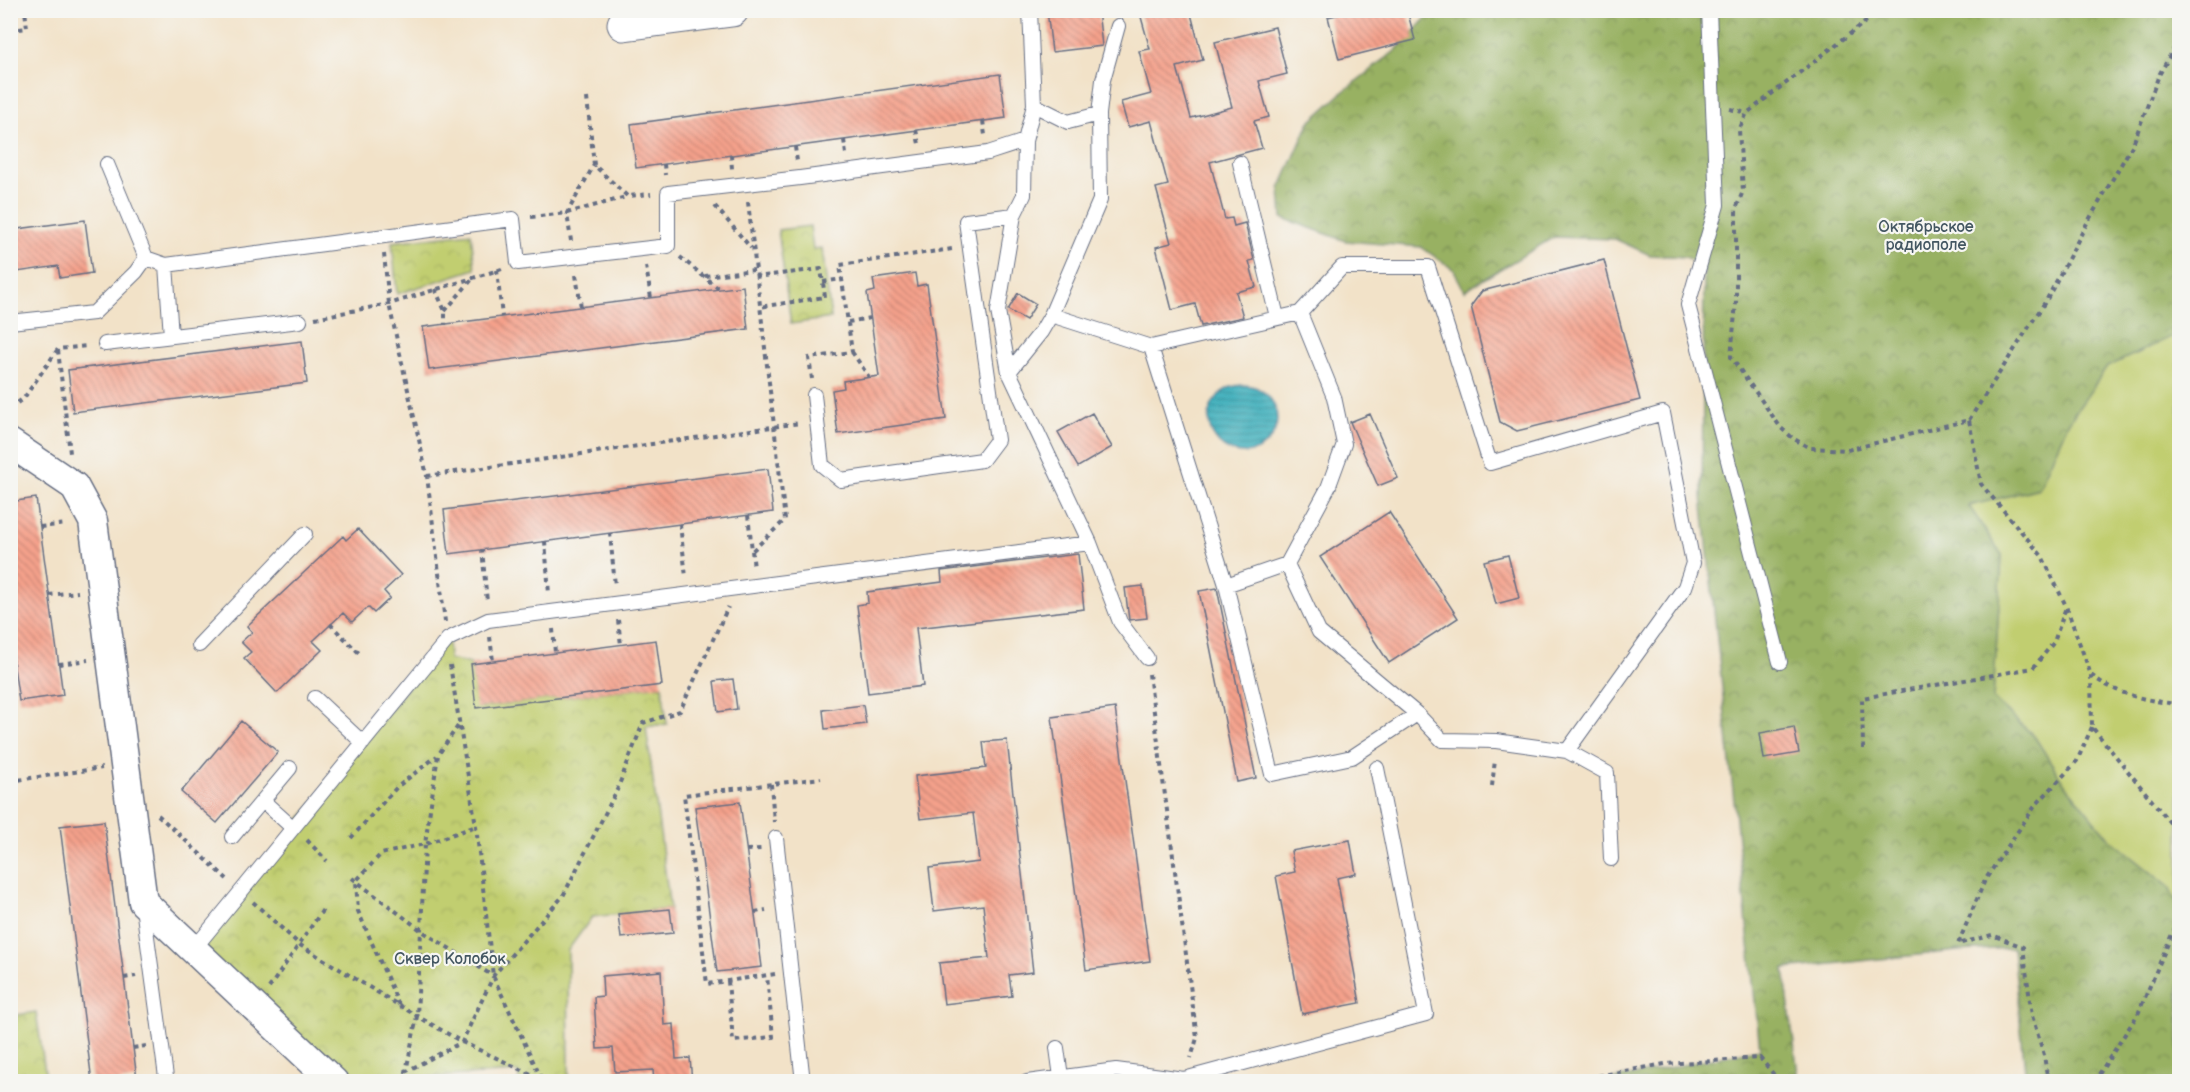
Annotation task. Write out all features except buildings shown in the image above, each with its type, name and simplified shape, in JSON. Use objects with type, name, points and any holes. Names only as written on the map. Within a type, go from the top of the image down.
[{"type":"street","points":[[623,17],[732,10]]},
{"type":"street","points":[[10,443],[74,486],[93,521],[143,902],[334,1082]]},
{"type":"lane","points":[[1030,10],[1034,105],[1025,141],[1024,195],[1014,214],[998,311],[1009,372],[1090,543],[1120,622],[1147,658]]},
{"type":"lane","points":[[1709,10],[1717,205],[1689,305],[1780,662]]},
{"type":"lane","points":[[1009,372],[1041,332],[1050,315],[1100,200],[1099,114],[1102,80],[1118,26]]},
{"type":"lane","points":[[1034,105],[1068,122],[1099,114]]},
{"type":"lane","points":[[107,164],[146,258],[166,265],[513,219],[518,263],[668,246],[668,193],[988,153],[1025,141]]},
{"type":"lane","points":[[1240,163],[1277,317]]},
{"type":"lane","points":[[814,395],[822,465],[842,480],[982,460],[997,440],[966,221],[1014,214]]},
{"type":"lane","points":[[10,322],[94,313],[136,272],[146,258]]},
{"type":"lane","points":[[166,265],[171,336]]},
{"type":"lane","points":[[1050,315],[1151,347],[1300,313],[1342,267],[1428,267],[1490,463],[1663,412],[1693,563],[1685,587],[1568,751]]},
{"type":"lane","points":[[1226,585],[1287,564],[1328,488],[1344,444],[1334,397],[1300,313]]},
{"type":"lane","points":[[105,344],[300,321]]},
{"type":"lane","points":[[1151,347],[1226,585],[1272,774],[1352,757],[1417,714]]},
{"type":"lane","points":[[199,645],[305,534]]},
{"type":"lane","points":[[193,950],[448,639],[488,620],[1090,543]]},
{"type":"lane","points":[[1287,564],[1319,632],[1417,714],[1443,740],[1496,741],[1568,751],[1607,772],[1611,859]]},
{"type":"lane","points":[[315,698],[363,743]]},
{"type":"lane","points":[[232,837],[290,768]]},
{"type":"lane","points":[[1028,1082],[1116,1070],[1184,1079],[1426,1014],[1377,768]]},
{"type":"lane","points":[[263,801],[293,828]]},
{"type":"lane","points":[[776,838],[803,1082]]},
{"type":"lane","points":[[143,902],[166,1077]]},
{"type":"lane","points":[[1057,1048],[1061,1077]]},
{"type":"path","points":[[10,30],[27,28],[25,10]]},
{"type":"path","points":[[1881,10],[1747,113],[1739,130],[1743,191],[1736,209],[1736,302],[1731,357],[1781,428],[1810,448],[1846,450],[1970,420]]},
{"type":"path","points":[[2048,1082],[2044,1055],[2032,1016],[2023,947],[1992,935],[1958,944],[1985,880],[2035,806],[2077,760],[2092,727],[2091,675],[2066,606],[2042,556],[1981,484],[1970,420],[2047,299],[2133,144],[2159,75],[2180,38]]},
{"type":"path","points":[[581,307],[567,213],[594,165],[587,98]]},
{"type":"path","points":[[594,165],[627,196]]},
{"type":"path","points":[[746,184],[784,520],[752,551]]},
{"type":"path","points":[[702,189],[752,248]]},
{"type":"path","points":[[513,219],[567,213],[627,196],[668,193]]},
{"type":"path","points":[[383,235],[389,304],[427,476],[448,639]]},
{"type":"path","points":[[668,246],[719,289]]},
{"type":"path","points":[[869,377],[852,352],[840,265],[969,247]]},
{"type":"path","points":[[644,249],[651,298]]},
{"type":"path","points":[[300,321],[389,304],[518,263]]},
{"type":"path","points":[[755,277],[821,269],[825,297],[759,308]]},
{"type":"path","points":[[497,270],[502,317]]},
{"type":"path","points":[[703,276],[754,270]]},
{"type":"path","points":[[446,311],[475,276]]},
{"type":"path","points":[[823,282],[842,279]]},
{"type":"path","points":[[435,289],[446,311],[445,325]]},
{"type":"path","points":[[848,322],[870,318]]},
{"type":"path","points":[[10,408],[24,398],[58,349],[105,344]]},
{"type":"path","points":[[58,349],[74,486]]},
{"type":"path","points":[[814,395],[809,358],[852,352]]},
{"type":"path","points":[[427,476],[816,420]]},
{"type":"path","points":[[748,515],[756,585]]},
{"type":"path","points":[[680,524],[687,594]]},
{"type":"path","points":[[405,1072],[462,1042],[493,976],[563,896],[616,790],[643,723],[680,711],[738,588]]},
{"type":"path","points":[[1863,749],[1862,698],[2033,668],[2054,642],[2066,606]]},
{"type":"path","points":[[330,624],[359,653]]},
{"type":"path","points":[[1147,658],[1197,1038],[1184,1079]]},
{"type":"path","points":[[449,659],[476,826],[493,976],[543,1080]]},
{"type":"path","points":[[2091,675],[2103,684],[2142,700],[2176,704]]},
{"type":"path","points":[[351,838],[396,787],[438,755],[460,723]]},
{"type":"path","points":[[2092,727],[2180,837]]},
{"type":"path","points":[[1492,786],[1496,741]]},
{"type":"path","points":[[405,1082],[417,1016],[424,844],[438,755]]},
{"type":"path","points":[[10,782],[126,775],[241,892],[300,945],[462,1042],[543,1080]]},
{"type":"path","points":[[790,972],[707,984],[684,795],[821,778]]},
{"type":"path","points":[[771,784],[776,838]]},
{"type":"path","points":[[354,880],[381,854],[424,844],[476,826]]},
{"type":"path","points":[[293,828],[327,861]]},
{"type":"path","points":[[354,880],[422,931],[493,976]]},
{"type":"path","points":[[354,880],[358,911],[400,1006]]},
{"type":"path","points":[[263,996],[324,908]]},
{"type":"path","points":[[2094,1082],[2138,1014],[2172,934],[2180,922]]},
{"type":"path","points":[[728,981],[733,1041],[773,1037],[767,976]]},
{"type":"path","points":[[1563,1082],[1665,1064],[1760,1058],[1780,1082]]},
{"type":"green space","name":"Октябрьское радиополе","points":[[1431,11],[2179,11],[2179,333],[2107,367],[2068,423],[2039,488],[1969,506],[2002,556],[1993,699],[2034,736],[2064,783],[2110,839],[2169,887],[2179,908],[2179,1081],[2026,1081],[2013,948],[1957,951],[1784,969],[1799,1081],[1605,1081],[1760,1049],[1702,496],[1704,269],[1686,257],[1650,255],[1615,239],[1554,237],[1464,291],[1454,270],[1421,247],[1346,241],[1282,218],[1280,189],[1309,123],[1345,90],[1395,51]]},
{"type":"green space","points":[[810,226],[813,249],[822,248],[831,318],[791,324],[778,230]]},
{"type":"green space","points":[[471,233],[475,269],[397,294],[392,242]]},
{"type":"green space","points":[[2179,333],[2179,908],[2169,887],[2110,839],[2064,783],[2034,736],[1993,699],[2002,556],[1968,506],[2039,488],[2068,423],[2107,367]]},
{"type":"green space","name":"Сквер Колобок","points":[[448,639],[449,659],[471,664],[477,708],[662,685],[667,724],[646,727],[670,909],[592,917],[568,950],[569,1077],[562,1081],[519,1081],[518,1072],[415,1078],[415,1081],[334,1081],[193,950]]},
{"type":"green space","points":[[36,1012],[46,1078],[12,1081],[11,1016]]},
{"type":"water","points":[[1250,385],[1262,391],[1271,400],[1277,412],[1275,432],[1267,443],[1250,453],[1236,453],[1219,443],[1211,432],[1209,412],[1219,395],[1230,387]]}]
